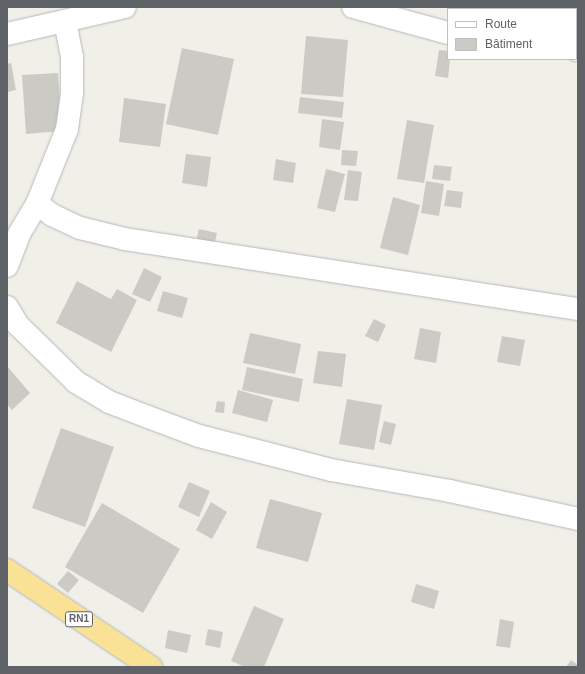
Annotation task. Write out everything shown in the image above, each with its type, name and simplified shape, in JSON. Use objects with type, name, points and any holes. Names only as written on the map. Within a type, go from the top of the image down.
[{"type":"highway","name":"RN1","points":[[7,570],[151,667]]},
{"type":"street","points":[[7,34],[65,22],[125,7]]},
{"type":"street","points":[[353,7],[447,33]]},
{"type":"street","points":[[7,266],[19,234],[37,204],[67,130],[72,92],[72,58],[65,22]]},
{"type":"street","points":[[37,204],[52,215],[80,228],[125,239],[578,309]]},
{"type":"street","points":[[7,306],[18,325],[76,382],[109,402],[148,417],[199,436],[331,470],[450,491],[578,519]]},
{"type":"building","points":[[306,36],[348,40],[343,97],[301,94]]},
{"type":"building","points":[[182,48],[234,59],[218,135],[166,124]]},
{"type":"building","points":[[439,50],[447,51],[447,60],[450,60],[448,78],[435,76]]},
{"type":"building","points":[[11,63],[16,90],[7,92],[7,64]]},
{"type":"building","points":[[58,73],[62,131],[26,134],[22,75]]},
{"type":"building","points":[[300,97],[344,102],[342,118],[298,113]]},
{"type":"building","points":[[124,98],[166,104],[160,147],[119,142]]},
{"type":"building","points":[[322,119],[344,122],[340,150],[319,147]]},
{"type":"building","points":[[407,120],[434,125],[424,183],[397,179]]},
{"type":"building","points":[[342,150],[358,151],[356,166],[341,165]]},
{"type":"building","points":[[186,154],[211,157],[207,187],[182,183]]},
{"type":"building","points":[[276,159],[296,163],[293,183],[273,180]]},
{"type":"building","points":[[434,165],[452,167],[450,181],[432,179]]},
{"type":"building","points":[[326,169],[345,174],[335,212],[317,208]]},
{"type":"building","points":[[348,170],[362,172],[358,201],[344,200]]},
{"type":"building","points":[[426,181],[444,184],[439,216],[421,213]]},
{"type":"building","points":[[447,190],[463,192],[461,208],[444,206]]},
{"type":"building","points":[[393,197],[420,205],[408,255],[380,248]]},
{"type":"building","points":[[199,229],[217,233],[213,250],[195,246]]},
{"type":"building","points":[[144,268],[162,277],[150,302],[132,294]]},
{"type":"building","points":[[77,281],[111,299],[117,289],[137,300],[111,352],[56,323]]},
{"type":"building","points":[[163,291],[188,298],[182,318],[157,311]]},
{"type":"building","points":[[374,319],[386,325],[378,342],[365,336]]},
{"type":"building","points":[[420,328],[441,332],[436,363],[414,359]]},
{"type":"building","points":[[250,333],[301,344],[295,374],[243,363]]},
{"type":"building","points":[[502,336],[525,340],[520,366],[497,362]]},
{"type":"building","points":[[318,351],[346,354],[342,387],[313,383]]},
{"type":"building","points":[[7,366],[30,393],[12,410],[7,404]]},
{"type":"building","points":[[247,367],[303,379],[299,402],[242,390]]},
{"type":"building","points":[[238,390],[273,400],[267,422],[232,413]]},
{"type":"building","points":[[347,399],[382,405],[374,450],[339,444]]},
{"type":"building","points":[[217,401],[225,402],[224,413],[215,412]]},
{"type":"building","points":[[384,421],[396,424],[391,445],[379,442]]},
{"type":"building","points":[[61,428],[114,447],[85,527],[32,508]]},
{"type":"building","points":[[189,482],[210,491],[199,517],[178,507]]},
{"type":"building","points":[[270,499],[322,513],[308,562],[256,548]]},
{"type":"building","points":[[211,502],[227,512],[212,539],[196,530]]},
{"type":"building","points":[[102,503],[180,549],[143,613],[65,567]]},
{"type":"building","points":[[68,571],[79,580],[68,593],[57,584]]},
{"type":"building","points":[[416,584],[439,591],[434,609],[411,602]]},
{"type":"building","points":[[254,606],[284,619],[264,667],[245,667],[231,661]]},
{"type":"building","points":[[500,619],[514,622],[510,648],[496,646]]},
{"type":"building","points":[[208,629],[223,632],[220,648],[205,645]]},
{"type":"building","points":[[168,630],[191,635],[187,653],[165,648]]},
{"type":"building","points":[[571,660],[578,665],[578,667],[566,667]]}]
